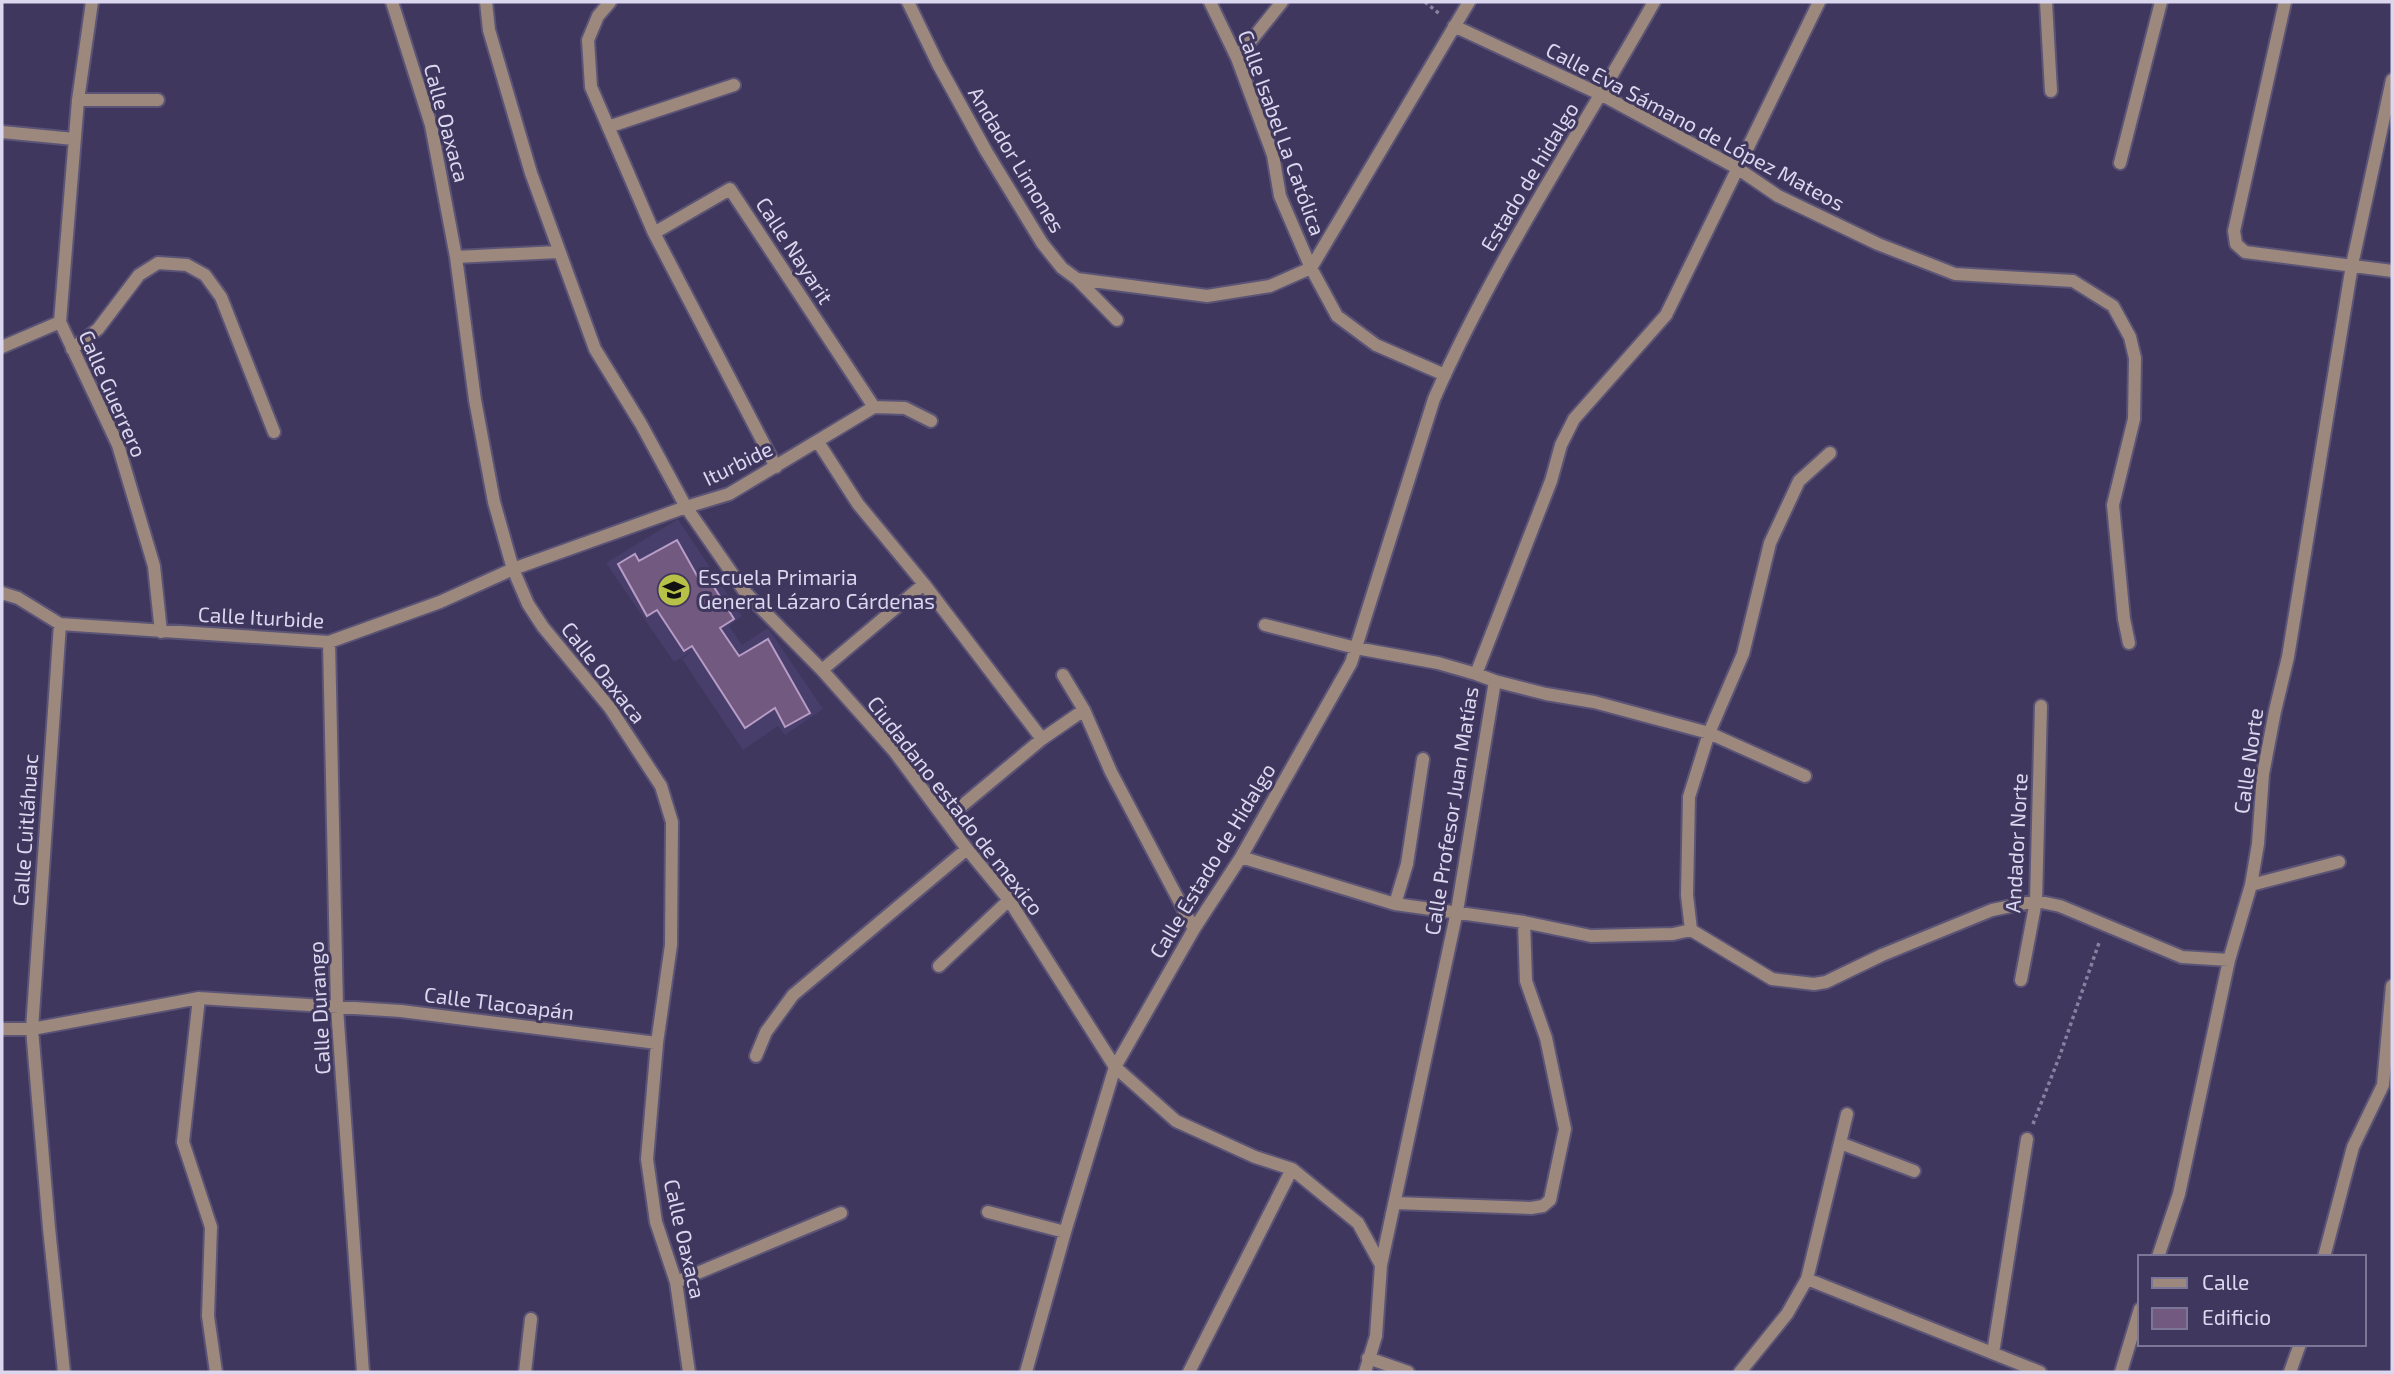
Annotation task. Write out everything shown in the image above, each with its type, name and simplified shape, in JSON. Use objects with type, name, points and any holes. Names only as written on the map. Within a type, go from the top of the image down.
[{"type":"street","name":"Calle Guerrero","points":[[92,2],[74,139],[60,323],[118,445],[154,566],[161,632]]},
{"type":"street","name":"Calle Oaxaca","points":[[392,2],[431,125],[456,257],[475,400],[494,502],[513,569],[528,604],[543,627],[610,708],[661,786],[672,822],[671,944],[657,1043],[647,1159],[656,1222],[676,1282],[689,1372]]},
{"type":"street","name":"Ciudadano estado de mexico","points":[[486,2],[489,30],[530,173],[595,349],[641,424],[686,507],[745,592],[822,670],[894,751],[1009,900],[1115,1067],[1177,1121],[1255,1157],[1292,1169],[1358,1223],[1381,1265]]},
{"type":"street","points":[[610,2],[598,16],[588,40],[591,87],[654,233],[776,467]]},
{"type":"street","name":"Andador Limones","points":[[908,2],[937,64],[1042,243],[1062,268],[1077,279],[1118,320]]},
{"type":"street","name":"Calle Isabel La Católica","points":[[1210,2],[1237,58],[1273,155],[1280,196],[1311,268],[1337,316],[1376,345],[1445,375]]},
{"type":"street","points":[[1237,58],[1282,2]]},
{"type":"street","points":[[1077,279],[1207,296],[1270,286],[1311,268],[1469,2]]},
{"type":"street","name":"Estado de hidalgo","points":[[1445,375],[1498,268],[1602,95],[1654,2]]},
{"type":"street","name":"Calle Profesor Juan Matías","points":[[1381,1265],[1457,911],[1495,681],[1476,674],[1551,481],[1560,445],[1574,419],[1666,315],[1819,2]]},
{"type":"street","points":[[2046,2],[2051,91]]},
{"type":"street","points":[[2120,163],[2161,2]]},
{"type":"street","points":[[2285,2],[2234,231],[2236,244],[2245,252],[2392,271]]},
{"type":"street","name":"Calle Eva Sámano de López Mateos","points":[[1454,26],[1602,95],[1737,168],[1778,195],[1853,232],[1955,274],[2073,281],[2113,306],[2130,337],[2135,358],[2134,419],[2113,505],[2124,620],[2129,643]]},
{"type":"street","name":"Calle Norte","points":[[2159,1255],[2179,1194],[2229,960],[2251,885],[2258,844],[2263,774],[2288,657],[2352,265],[2392,80]]},
{"type":"street","points":[[608,127],[734,85]]},
{"type":"street","points":[[78,100],[158,100]]},
{"type":"street","points":[[2,132],[74,139]]},
{"type":"street","name":"Calle Nayarit","points":[[654,233],[730,189],[874,407]]},
{"type":"street","points":[[456,257],[558,252]]},
{"type":"street","points":[[72,349],[98,329],[139,275],[158,263],[187,265],[205,275],[221,297],[274,432]]},
{"type":"street","points":[[2,347],[60,323]]},
{"type":"street","name":"Calle Estado de Hidalgo","points":[[1026,1372],[1115,1067],[1194,929],[1241,856],[1351,663],[1434,399],[1445,375]]},
{"type":"street","points":[[874,407],[905,408],[931,421]]},
{"type":"street","name":"Iturbide","points":[[513,569],[686,507],[729,495],[874,407]]},
{"type":"street","points":[[818,442],[858,504],[924,584],[1042,738]]},
{"type":"street","points":[[1691,930],[1687,895],[1689,797],[1709,733],[1743,654],[1770,543],[1799,481],[1830,453]]},
{"type":"street","name":"Calle Iturbide","points":[[2,593],[18,598],[60,624],[329,642],[440,602],[513,569]]},
{"type":"street","points":[[822,670],[924,584]]},
{"type":"street","name":"Calle Cuitláhuac","points":[[60,624],[32,1029],[64,1372]]},
{"type":"street","points":[[1265,625],[1356,648],[1438,663],[1476,674]]},
{"type":"street","name":"Calle Durango","points":[[329,642],[337,1008],[363,1372]]},
{"type":"street","points":[[1063,675],[1084,710],[1111,772],[1194,929]]},
{"type":"street","points":[[1495,681],[1546,694],[1594,702],[1709,733],[1805,776]]},
{"type":"street","name":"Andador Norte","points":[[2021,980],[2036,901],[2041,706]]},
{"type":"street","points":[[946,819],[1042,738],[1084,710]]},
{"type":"street","points":[[1395,904],[1407,864],[1423,759]]},
{"type":"street","points":[[756,1056],[766,1032],[793,995],[967,849]]},
{"type":"street","points":[[1241,856],[1395,904],[1457,911],[1591,936],[1672,934],[1691,930],[1772,979],[1814,984],[1826,982],[1882,955],[1992,910],[2036,901],[2060,906],[2182,957],[2229,960]]},
{"type":"street","points":[[2251,885],[2339,862]]},
{"type":"street","points":[[939,965],[1009,900]]},
{"type":"street","points":[[1395,1203],[1531,1208],[1543,1206],[1550,1200],[1565,1129],[1546,1038],[1526,981],[1524,922]]},
{"type":"street","points":[[2325,1255],[2353,1147],[2383,1085],[2392,985]]},
{"type":"street","points":[[199,998],[183,1142],[211,1227],[208,1316],[216,1372]]},
{"type":"street","name":"Calle Tlacoapán","points":[[2,1030],[32,1029],[199,998],[401,1011],[657,1043]]},
{"type":"street","points":[[1740,1372],[1787,1314],[1807,1279],[1847,1114]]},
{"type":"street","points":[[1993,1353],[2027,1139]]},
{"type":"street","points":[[1840,1143],[1914,1171]]},
{"type":"street","points":[[1189,1372],[1292,1169]]},
{"type":"street","points":[[988,1212],[1065,1232]]},
{"type":"street","points":[[676,1282],[841,1213]]},
{"type":"street","points":[[1365,1372],[1376,1336],[1381,1265]]},
{"type":"street","points":[[1807,1279],[2040,1372]]},
{"type":"street","points":[[2121,1372],[2138,1316]]},
{"type":"street","points":[[525,1372],[531,1319]]},
{"type":"street","points":[[2290,1372],[2299,1346]]},
{"type":"street","points":[[1368,1357],[1408,1372]]},
{"type":"path","points":[[1425,2],[1454,26]]},
{"type":"path","points":[[2027,1139],[2060,1055],[2104,926]]},
{"type":"shaded area","points":[[678,519],[742,616],[729,626],[742,645],[768,628],[823,709],[785,735],[778,726],[743,750],[682,659],[692,651],[674,662],[606,563]]},
{"type":"building","points":[[677,540],[700,581],[707,576],[734,619],[720,628],[739,656],[768,639],[810,713],[785,727],[775,708],[745,728],[692,646],[684,651],[657,610],[647,616],[618,564],[635,554],[639,561]]},
{"type":"place","name":"Escuela Primaria General Lázaro Cárdenas","points":[[674,590]]}]
